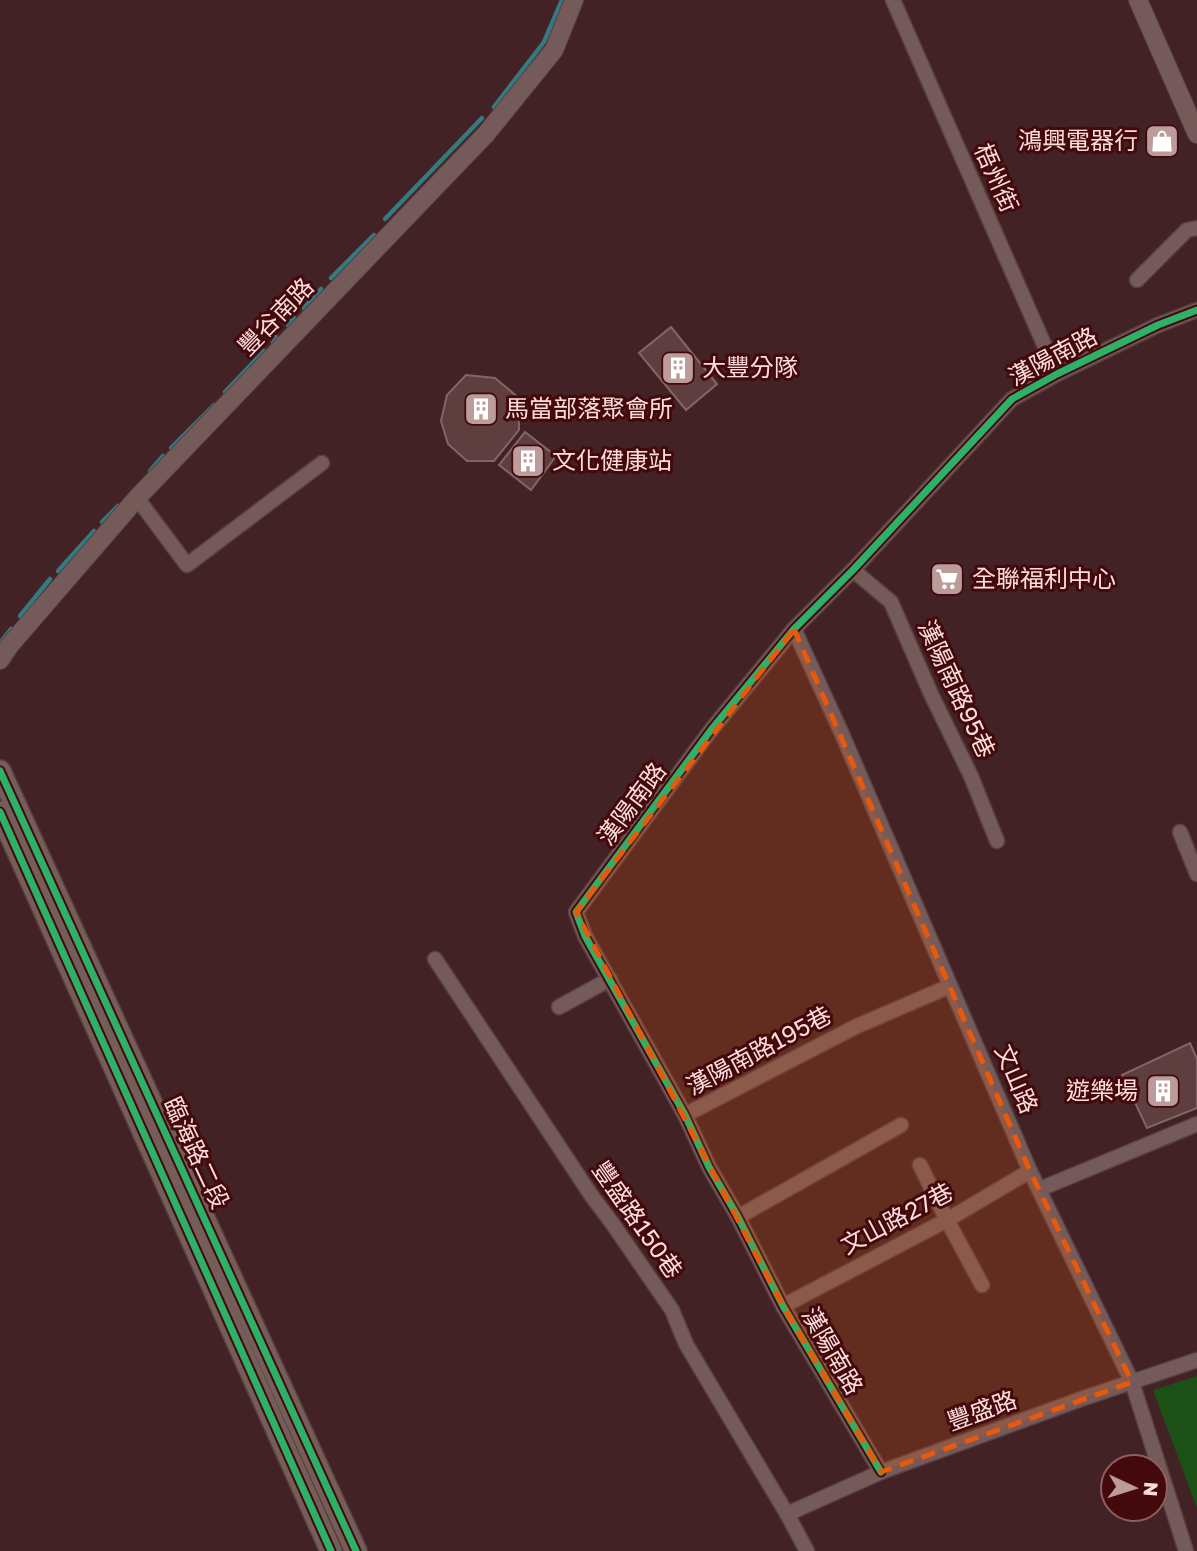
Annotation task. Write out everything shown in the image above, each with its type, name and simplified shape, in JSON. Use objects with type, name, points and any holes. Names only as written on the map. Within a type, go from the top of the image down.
[{"type":"main road","name":"臨海路二段","points":[[0,771],[356,1551]]},
{"type":"main road","name":"臨海路二段","points":[[0,812],[331,1551]]},
{"type":"street","name":"豐谷南路","points":[[0,660],[136,498],[486,134],[554,50],[573,0]]},
{"type":"street","name":"梧州街","points":[[892,0],[1057,374]]},
{"type":"street","points":[[1138,0],[1197,134]]},
{"type":"street","points":[[1137,280],[1186,230],[1197,228]]},
{"type":"street","name":"漢陽南路","points":[[881,1472],[783,1306],[738,1217],[709,1167],[685,1115],[585,936],[576,912],[711,730],[794,629],[853,570],[1012,399],[1158,325],[1197,310]]},
{"type":"street","points":[[136,498],[187,565],[322,463]]},
{"type":"street","name":"漢陽南路95巷","points":[[853,570],[891,602],[971,776],[997,841]]},
{"type":"street","name":"文山路","points":[[794,629],[1030,1171],[1132,1382],[1186,1551]]},
{"type":"street","points":[[1180,832],[1197,874]]},
{"type":"street","name":"豐盛路150巷","points":[[435,959],[590,1195],[672,1310],[686,1344],[807,1551]]},
{"type":"street","points":[[559,1007],[610,979]]},
{"type":"street","name":"漢陽南路195巷","points":[[685,1115],[855,1027],[950,986]]},
{"type":"street","points":[[1040,1189],[1197,1124]]},
{"type":"street","points":[[738,1217],[901,1125]]},
{"type":"street","points":[[920,1165],[982,1285]]},
{"type":"street","name":"文山路27巷","points":[[783,1306],[947,1220],[1030,1171]]},
{"type":"street","name":"豐盛路","points":[[787,1514],[881,1472],[1197,1360]]},
{"type":"highlighted area","points":[[794,629],[1030,1171],[1132,1382],[881,1472],[783,1306],[576,912]]},
{"type":"green space","points":[[1197,1376],[1197,1508],[1153,1390]]},
{"type":"building","name":"大豐分隊","points":[[671,327],[717,384],[686,410],[639,353]]},
{"type":"building","name":"馬當部落聚會所","points":[[466,375],[495,378],[519,398],[519,430],[494,461],[467,461],[448,444],[441,421],[447,395]]},
{"type":"building","name":"文化健康站","points":[[525,432],[556,456],[531,490],[499,465]]},
{"type":"building","name":"遊樂場","points":[[1190,1043],[1197,1059],[1197,1108],[1147,1128],[1122,1075]]},
{"type":"waterway","points":[[494,107],[544,42],[562,0]]},
{"type":"waterway","points":[[385,219],[482,118]]},
{"type":"waterway","points":[[331,278],[374,235]]},
{"type":"waterway","points":[[304,308],[321,289]]},
{"type":"waterway","points":[[288,325],[294,318]]},
{"type":"waterway","points":[[273,343],[276,337]]},
{"type":"waterway","points":[[225,392],[264,351]]},
{"type":"waterway","points":[[171,448],[214,405]]},
{"type":"waterway","points":[[150,471],[163,456]]},
{"type":"waterway","points":[[102,522],[118,506]]},
{"type":"waterway","points":[[58,571],[94,531]]},
{"type":"waterway","points":[[20,616],[50,579]]},
{"type":"waterway","points":[[1,642],[11,629]]},
{"type":"cycle path","points":[[881,1472],[783,1306],[738,1217],[709,1167],[685,1115],[585,936],[576,912],[711,730],[794,629],[853,570],[1012,399],[1158,325],[1197,310]]},
{"type":"cycle path","points":[[0,771],[356,1551]]},
{"type":"cycle path","points":[[0,812],[331,1551]]},
{"type":"place","name":"鴻興電器行","points":[[1162,141]]},
{"type":"place","name":"大豐分隊","points":[[678,368]]},
{"type":"place","name":"馬當部落聚會所","points":[[481,409]]},
{"type":"place","name":"文化健康站","points":[[528,461]]},
{"type":"place","name":"全聯福利中心","points":[[947,579]]},
{"type":"place","name":"遊樂場","points":[[1163,1091]]}]
